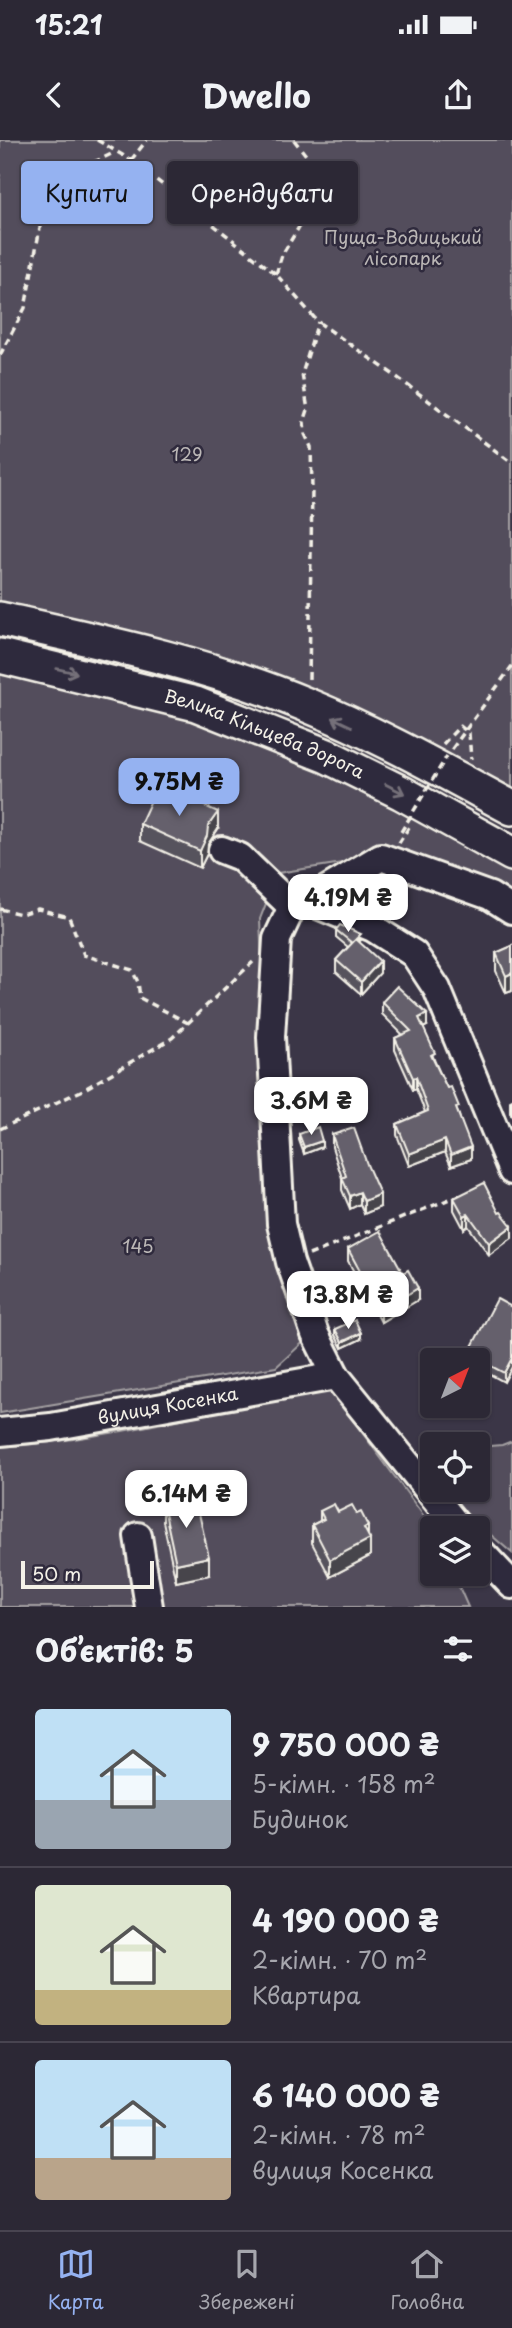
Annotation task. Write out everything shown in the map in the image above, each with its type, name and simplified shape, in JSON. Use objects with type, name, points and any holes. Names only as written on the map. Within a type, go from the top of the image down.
[{"type":"main road","points":[[0,619],[105,642],[206,669],[308,705],[420,759],[512,808]]},
{"type":"main road","name":"Велика Кільцева дорога","points":[[0,656],[196,704],[327,756],[402,793],[512,854]]},
{"type":"street","points":[[222,850],[240,857],[300,904],[373,928],[414,954],[438,989],[512,1171]]},
{"type":"street","points":[[449,1516],[336,1376],[315,1334],[290,1262],[281,1224],[271,1037],[277,939],[300,904],[381,857],[490,896],[512,910]]},
{"type":"street","name":"вулиця Косенка","points":[[0,1432],[51,1427],[336,1376]]},
{"type":"street","points":[[138,1536],[149,1607]]},
{"type":"street","points":[[490,1562],[512,1585]]},
{"type":"path","points":[[97,140],[131,160],[276,274],[318,322],[394,374],[512,463]]},
{"type":"path","points":[[131,160],[147,140]]},
{"type":"path","points":[[276,274],[282,255],[299,227],[302,206],[317,169],[294,140]]},
{"type":"path","points":[[0,355],[25,307],[47,190],[59,178],[78,167],[97,162],[114,152]]},
{"type":"path","points":[[308,705],[312,447],[305,434],[304,422],[308,410],[302,373],[318,322]]},
{"type":"path","points":[[460,737],[512,666]]},
{"type":"path","points":[[440,748],[460,726],[470,733],[471,762]]},
{"type":"path","points":[[409,827],[399,839],[447,756]]},
{"type":"path","points":[[0,909],[21,914],[38,909],[69,917],[84,956],[132,970],[138,982],[139,998],[188,1023]]},
{"type":"path","points":[[0,1129],[83,1090],[172,1038],[277,939]]},
{"type":"path","points":[[290,1262],[475,1189]]},
{"type":"green space","name":"129","points":[[0,140],[512,140],[512,797],[162,641],[0,602]]},
{"type":"green space","name":"145","points":[[0,656],[196,704],[512,854],[512,920],[381,857],[278,873],[260,919],[263,991],[261,1137],[267,1179],[308,1338],[276,1367],[0,1413]]},
{"type":"green space","points":[[329,1388],[424,1516],[420,1516],[420,1586],[459,1586],[468,1607],[0,1607],[0,1447],[124,1431]]},
{"type":"green space","points":[[512,1441],[512,1553],[490,1534],[490,1516],[469,1516],[456,1502],[490,1502],[490,1446]]},
{"type":"building","points":[[158,785],[218,812],[208,826],[200,851],[140,824]]},
{"type":"building","points":[[340,925],[361,934],[352,943],[336,930]]},
{"type":"building","points":[[356,939],[380,961],[361,982],[336,960]]},
{"type":"building","points":[[512,946],[512,973],[506,976],[496,953]]},
{"type":"building","points":[[397,986],[427,1014],[419,1018],[435,1053],[431,1055],[447,1088],[451,1087],[459,1107],[456,1108],[471,1147],[451,1155],[445,1140],[409,1154],[397,1124],[428,1111],[416,1077],[413,1078],[395,1038],[411,1031],[382,1002]]},
{"type":"building","points":[[335,1082],[340,1095],[315,1105],[310,1091]]},
{"type":"building","points":[[318,1127],[322,1141],[304,1147],[299,1134]]},
{"type":"building","points":[[354,1128],[380,1194],[364,1201],[360,1192],[350,1196],[342,1178],[346,1176],[332,1135]]},
{"type":"building","points":[[484,1183],[499,1213],[501,1212],[512,1226],[489,1243],[468,1214],[464,1216],[454,1198]]},
{"type":"building","points":[[380,1231],[403,1273],[408,1270],[418,1288],[381,1310],[348,1249]]},
{"type":"building","points":[[497,1299],[512,1307],[512,1358],[504,1373],[490,1366],[490,1348],[471,1348]]},
{"type":"building","points":[[355,1320],[361,1333],[342,1342],[335,1329]]},
{"type":"building","points":[[195,1496],[209,1557],[176,1564],[163,1503]]},
{"type":"building","points":[[334,1504],[338,1512],[352,1505],[357,1514],[361,1512],[368,1526],[364,1528],[370,1539],[330,1560],[312,1525],[324,1519],[320,1511]]},
{"type":"park label","name":"Пуща-Водицький лісопарк","points":[[403,248]]}]
